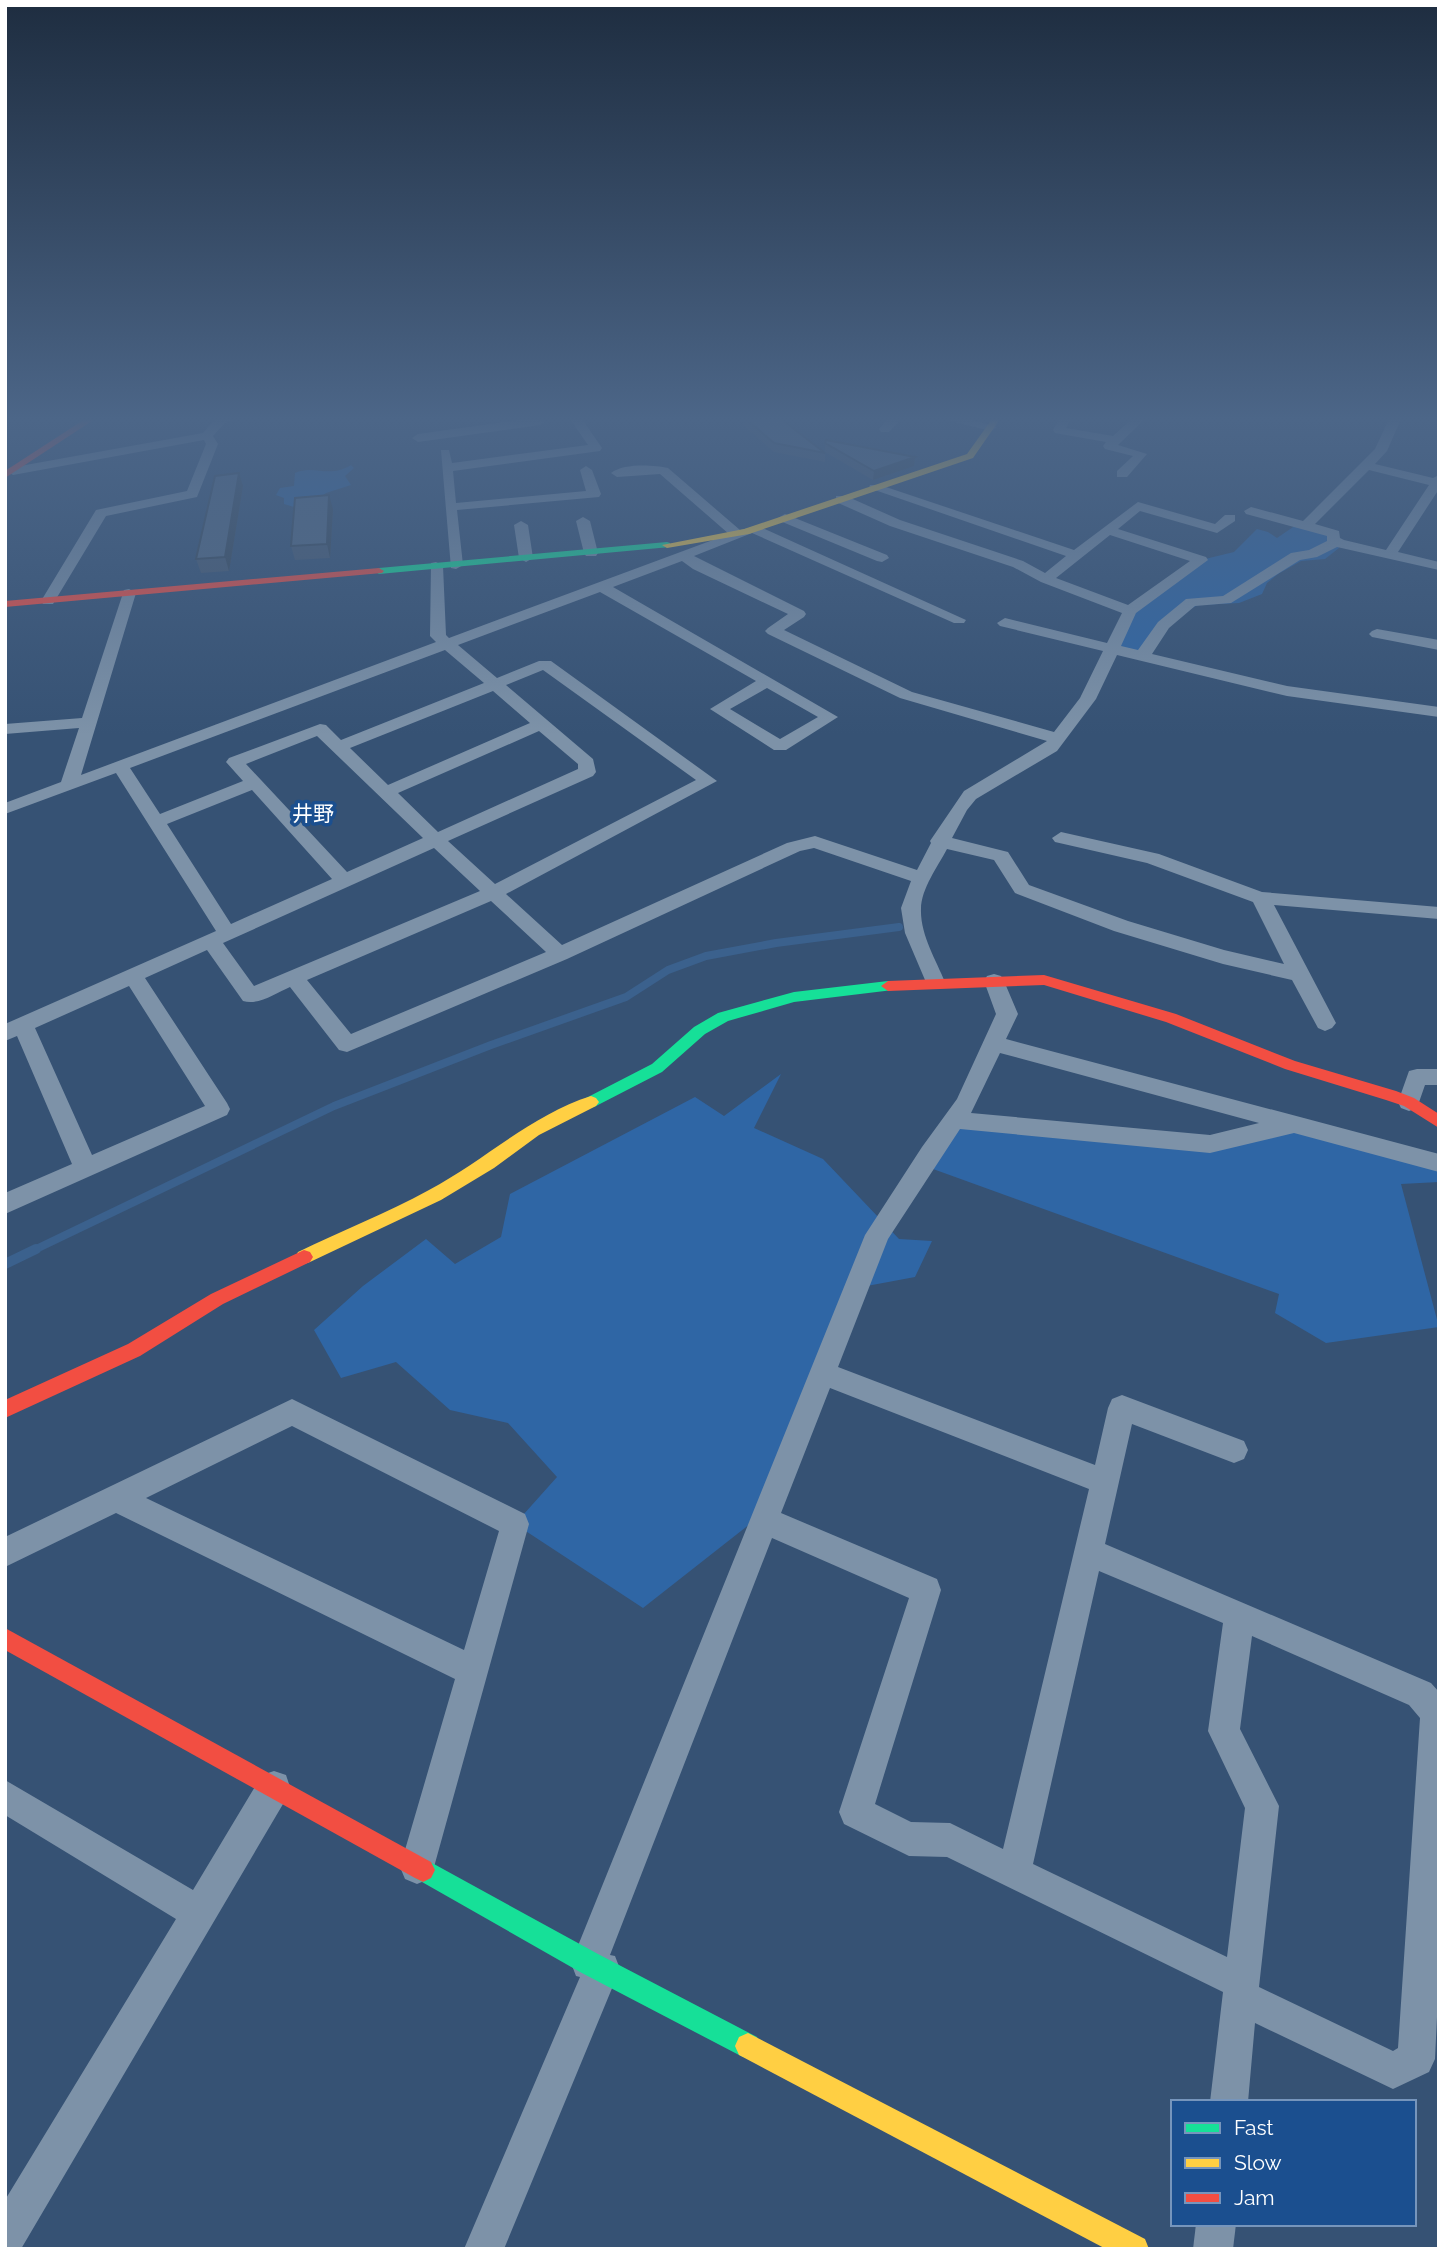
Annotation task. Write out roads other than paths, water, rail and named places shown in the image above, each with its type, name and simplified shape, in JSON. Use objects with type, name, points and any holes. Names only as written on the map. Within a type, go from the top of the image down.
[{"type":"street","points":[[48,601],[94,524]]},
{"type":"street","points":[[452,524],[456,565]]},
{"type":"street","points":[[584,524],[591,553]]},
{"type":"street","points":[[736,524],[745,531],[959,620]]},
{"type":"street","points":[[5,808],[766,524]]},
{"type":"street","points":[[800,524],[882,558]]},
{"type":"street","points":[[899,524],[1018,564],[1046,579],[1130,611]]},
{"type":"street","points":[[984,524],[1076,555]]},
{"type":"street","points":[[1046,579],[1115,524]]},
{"type":"street","points":[[1200,524],[1217,529],[1223,524]]},
{"type":"street","points":[[1303,524],[1334,534],[1333,540],[1336,542]]},
{"type":"street","points":[[1389,555],[1409,524]]},
{"type":"street","points":[[521,525],[526,558]]},
{"type":"street","points":[[935,982],[915,933],[911,908],[939,841],[958,808],[970,795],[1051,747],[1088,699],[1130,611],[1201,559],[1107,530]]},
{"type":"street","points":[[5,604],[662,546],[745,531]]},
{"type":"street","points":[[1143,655],[1163,625],[1191,602],[1226,600],[1258,577],[1296,556],[1312,554],[1336,542],[1439,566]]},
{"type":"street","points":[[683,555],[698,566],[799,614],[773,631],[905,695],[1058,739]]},
{"type":"street","points":[[86,1168],[14,1029],[587,772],[587,763],[438,636],[436,566]]},
{"type":"street","points":[[601,586],[768,681],[830,717],[780,746],[718,709],[768,681]]},
{"type":"street","points":[[69,785],[129,593]]},
{"type":"street","points":[[1005,623],[1287,691],[1439,712]]},
{"type":"street","points":[[1377,634],[1439,646]]},
{"type":"street","points":[[120,766],[156,822],[250,996],[494,893],[708,781],[545,664],[339,747]]},
{"type":"street","points":[[5,729],[89,722]]},
{"type":"street","points":[[386,792],[541,724]]},
{"type":"street","points":[[346,881],[235,762],[320,729],[561,954]]},
{"type":"street","points":[[156,822],[255,783]]},
{"type":"street","points":[[1061,838],[1152,858],[1260,898],[1439,913]]},
{"type":"street","points":[[939,841],[1001,856],[1022,889],[1121,926],[1223,957],[1299,974]]},
{"type":"street","points":[[295,978],[347,1044],[561,954],[794,847],[815,842],[922,878]]},
{"type":"street","points":[[1260,898],[1325,1023]]},
{"type":"street","points":[[5,1204],[219,1110],[133,976]]},
{"type":"street","points":[[5,1409],[134,1350],[217,1299],[435,1195],[488,1163],[533,1131],[659,1067],[706,1027],[728,1016],[781,1001],[845,989],[935,982],[1044,980],[1171,1018],[1290,1065],[1409,1102],[1439,1122]]},
{"type":"street","points":[[484,2249],[596,1966],[764,1520],[877,1235],[966,1103],[1007,1014],[994,981]]},
{"type":"street","points":[[993,1043],[1439,1163]]},
{"type":"street","points":[[1409,1102],[1417,1077],[1439,1077]]},
{"type":"street","points":[[953,1120],[1210,1144],[1294,1124]]},
{"type":"street","points":[[822,1373],[1105,1482]]},
{"type":"street","points":[[1014,1873],[1122,1408],[1234,1450]]},
{"type":"street","points":[[5,1552],[292,1412],[515,1524],[416,1867]]},
{"type":"street","points":[[116,1498],[472,1671]]},
{"type":"street","points":[[764,1520],[926,1590],[856,1812],[909,1839],[950,1840],[1393,2070],[1416,2059],[1436,1713],[1420,1694],[1088,1552]]},
{"type":"street","points":[[1229,2100],[1262,1806],[1224,1731],[1239,1615]]},
{"type":"street","points":[[5,1638],[596,1966],[1135,2249]]},
{"type":"street","points":[[5,2238],[274,1787]]},
{"type":"street","points":[[5,1796],[199,1913]]},
{"type":"street","points":[[1213,2249],[1216,2226]]},
{"type":"waterway","points":[[32,1251],[334,1106],[491,1045],[626,997],[668,970],[706,956],[776,943],[899,927]]},
{"type":"waterway","points":[[5,1264],[36,1249]]},
{"type":"district","name":"井野","points":[[313,813]]}]
